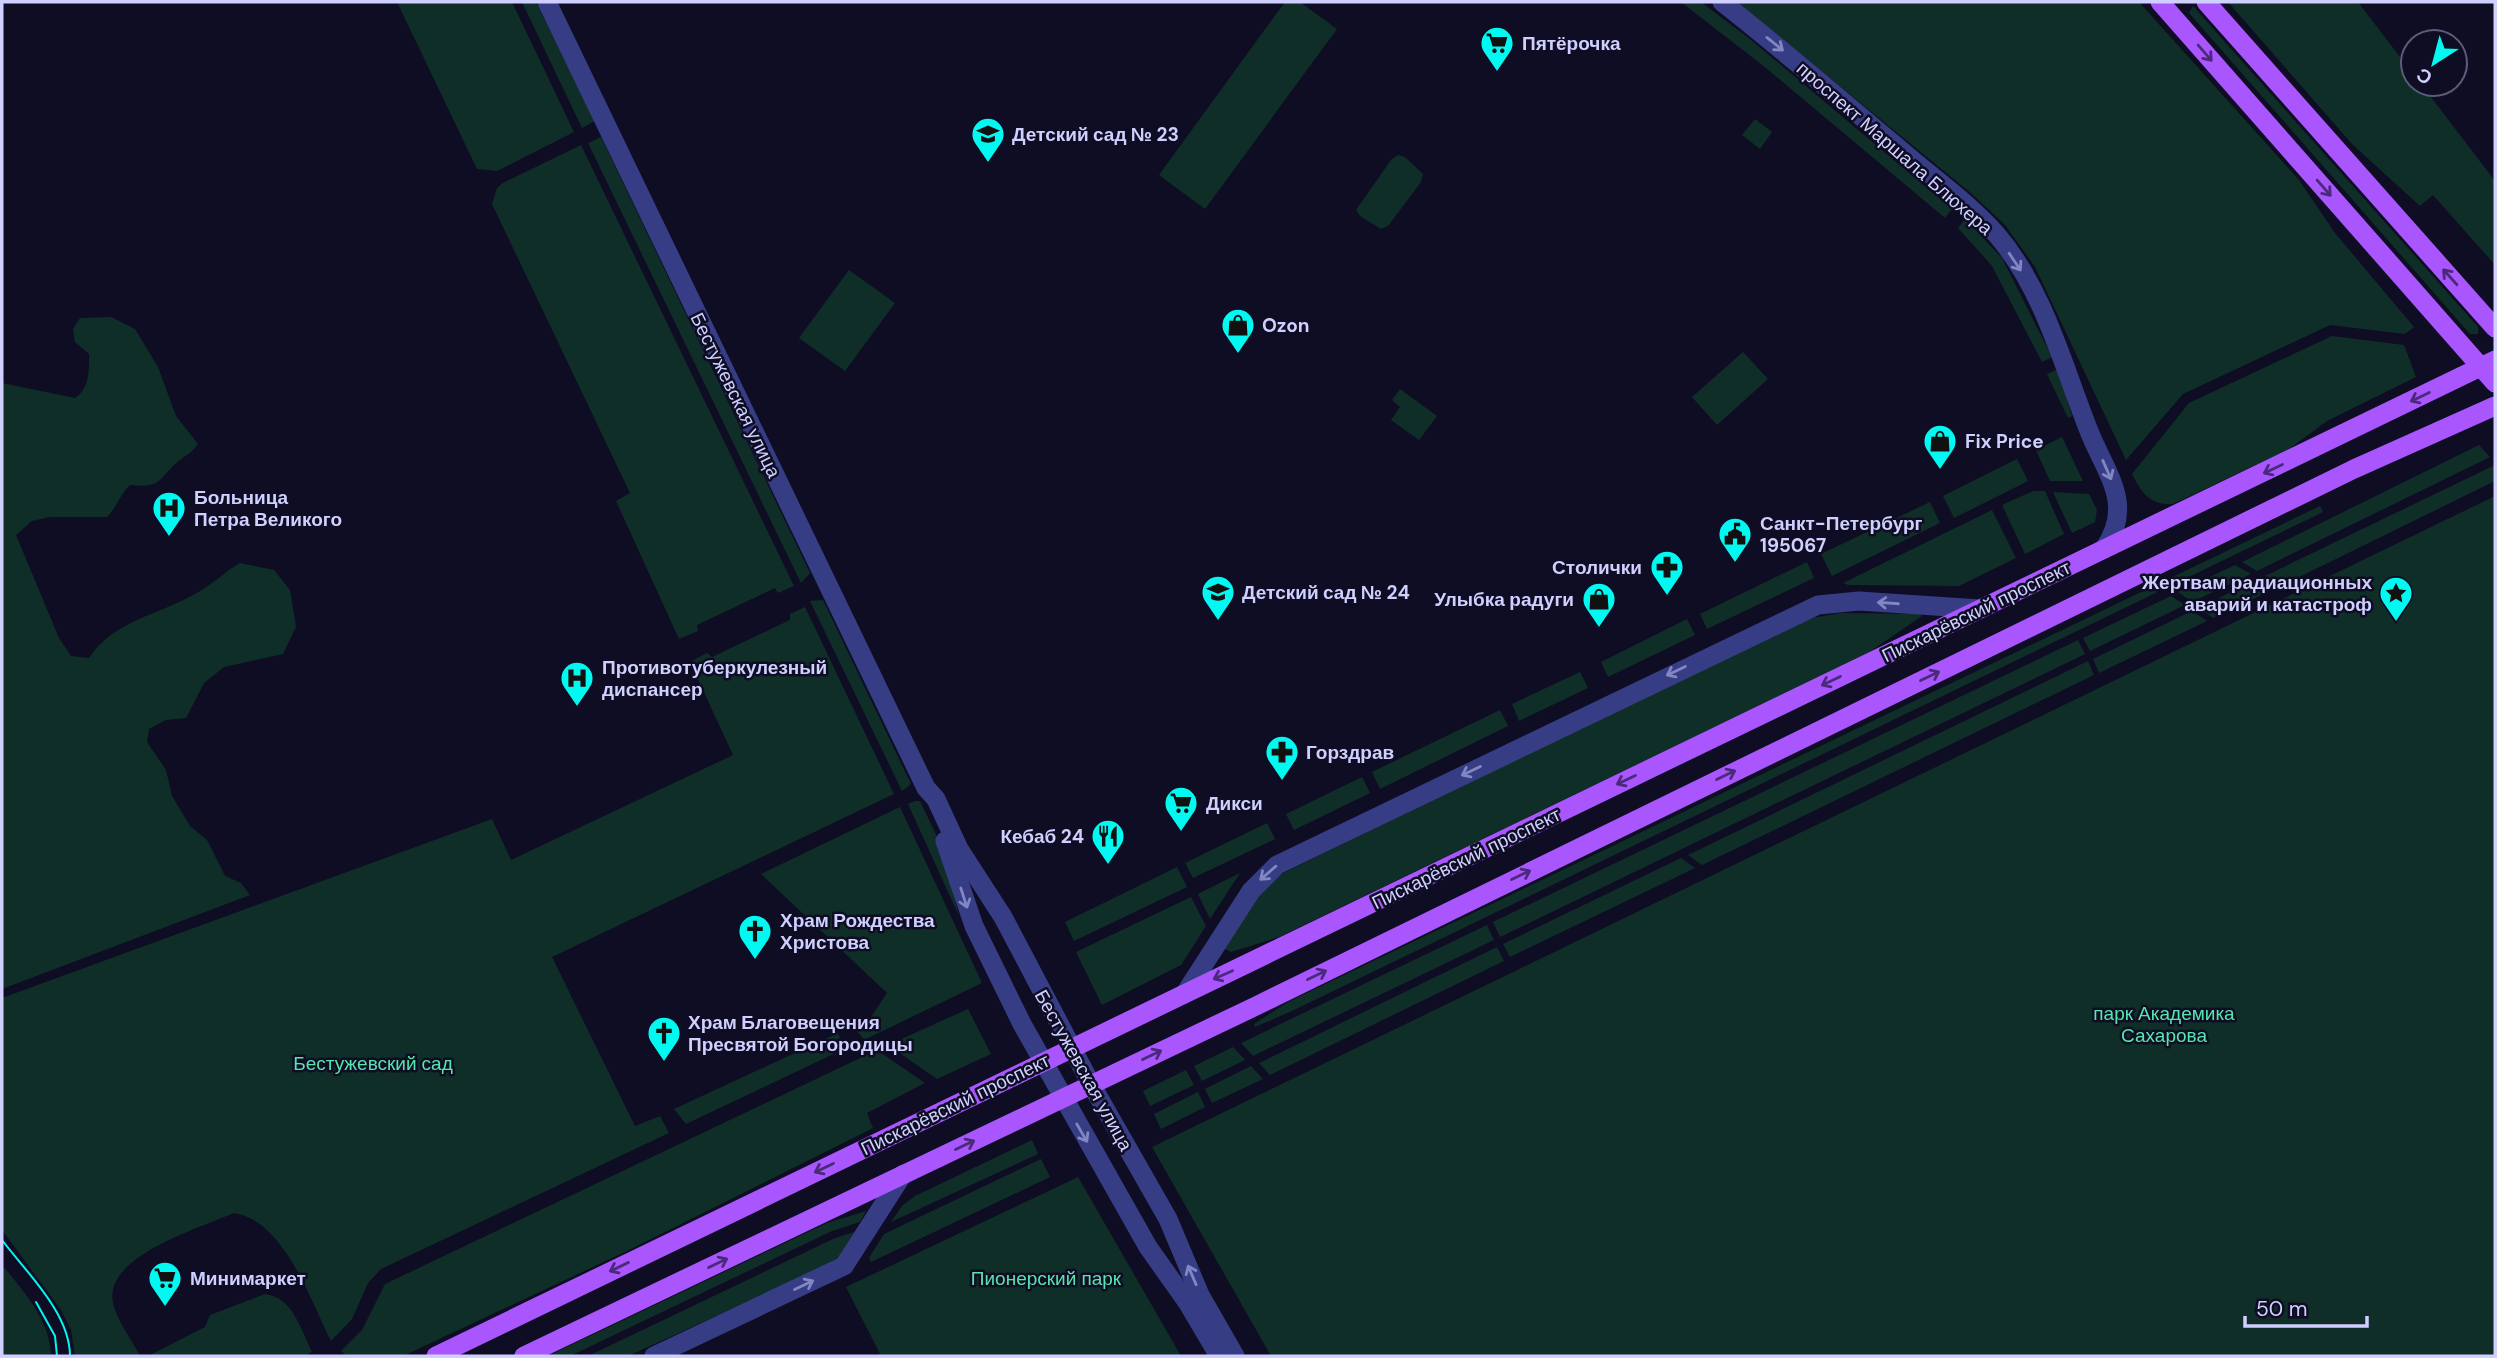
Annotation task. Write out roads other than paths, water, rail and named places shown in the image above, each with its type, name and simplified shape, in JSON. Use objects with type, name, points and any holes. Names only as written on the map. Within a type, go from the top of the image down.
[{"type":"main road","points":[[2160,2],[2488,364],[2495,383]]},
{"type":"main road","points":[[2206,2],[2495,328]]},
{"type":"main road","name":"Пискарёвский проспект","points":[[436,1356],[2488,364]]},
{"type":"main road","name":"Пискарёвский проспект","points":[[524,1356],[1063,1098],[2331,480],[2495,406]]},
{"type":"street","name":"Бестужевская улица","points":[[547,2],[926,788],[936,799],[959,849],[1003,917],[1071,1048],[1168,1219],[1200,1295],[1236,1356]]},
{"type":"street","name":"проспект Маршала Блюхера","points":[[1722,2],[1938,182],[1997,236],[2024,275],[2063,359],[2091,436],[2117,495],[2117,526],[2104,549]]},
{"type":"street","points":[[1186,992],[1251,891],[1277,865],[1607,704],[1818,605],[1859,601],[1980,609]]},
{"type":"street","name":"Бестужевская улица","points":[[926,788],[928,803],[945,840],[974,926],[1042,1062],[1148,1247],[1187,1302],[1219,1356]]},
{"type":"street","points":[[654,1356],[844,1266],[903,1174]]},
{"type":"tram line","points":[[2,1240],[55,1309],[63,1324],[70,1356]]},
{"type":"tram line","points":[[36,1302],[55,1336],[57,1356]]},
{"type":"place","name":"Пятёрочка","points":[[1497,73]]},
{"type":"place","name":"Детский сад № 23","points":[[988,164]]},
{"type":"place","name":"Ozon","points":[[1238,355]]},
{"type":"place","name":"Fix Price","points":[[1940,471]]},
{"type":"place","name":"Больница Петра Великого","points":[[169,538]]},
{"type":"place","name":"Санкт-Петербург 195067","points":[[1735,564]]},
{"type":"place","name":"Столички","points":[[1667,597]]},
{"type":"place","name":"Детский сад № 24","points":[[1218,622]]},
{"type":"place","name":"Жертвам радиационных аварий и катастроф","points":[[2396,623]]},
{"type":"place","name":"Улыбка радуги","points":[[1599,629]]},
{"type":"place","name":"Противотуберкулезный диспансер","points":[[577,708]]},
{"type":"place","name":"Горздрав","points":[[1282,782]]},
{"type":"place","name":"Дикси","points":[[1181,833]]},
{"type":"place","name":"Кебаб 24","points":[[1108,866]]},
{"type":"place","name":"Храм Рождества Христова","points":[[755,961]]},
{"type":"place","name":"Храм Благовещения Пресвятой Богородицы","points":[[664,1063]]},
{"type":"place","name":"Минимаркет","points":[[165,1308]]},
{"type":"park label","name":"парк Академика Сахарова","points":[[2164,1024]]},
{"type":"park label","name":"Бестужевский сад","points":[[373,1063]]},
{"type":"park label","name":"Пионерский парк","points":[[1046,1278]]}]
